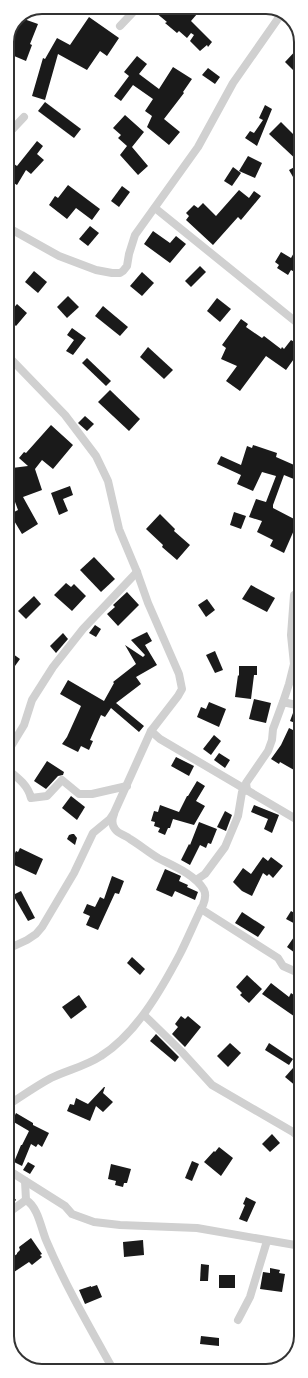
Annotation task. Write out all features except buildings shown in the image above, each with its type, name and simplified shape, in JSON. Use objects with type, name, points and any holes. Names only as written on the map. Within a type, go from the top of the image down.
[{"type":"street","points":[[120,26],[131,14]]},
{"type":"street","points":[[14,231],[59,256],[96,270],[107,273],[120,273],[126,269],[135,235],[198,147],[232,83],[279,17]]},
{"type":"street","points":[[14,128],[24,117]]},
{"type":"street","points":[[155,208],[294,321]]},
{"type":"street","points":[[14,362],[65,415],[96,456],[108,480],[119,529],[148,603],[179,674],[182,689],[151,731],[114,813],[110,819],[94,833],[74,873],[42,927],[36,934],[14,946]]},
{"type":"street","points":[[14,741],[24,725],[32,700],[53,667],[83,629],[137,572]]},
{"type":"street","points":[[247,790],[246,783],[268,752],[272,740],[272,729],[283,702],[294,664],[291,635],[294,595]]},
{"type":"street","points":[[283,702],[294,704]]},
{"type":"street","points":[[151,731],[160,739],[294,818]]},
{"type":"street","points":[[14,774],[19,778],[32,798],[47,796],[62,780],[79,794],[92,794],[127,786]]},
{"type":"street","points":[[196,880],[205,874],[225,847],[238,816],[242,792],[247,790]]},
{"type":"street","points":[[14,1101],[34,1087],[53,1077],[71,1071],[101,1056],[117,1044],[144,1015],[180,953],[203,905],[205,894],[204,890],[196,880],[152,854],[130,838],[117,832],[114,828],[112,820],[114,813]]},
{"type":"street","points":[[201,909],[278,958],[283,966],[294,971]]},
{"type":"street","points":[[144,1015],[182,1052],[212,1085],[294,1133]]},
{"type":"street","points":[[14,1174],[65,1206],[72,1214],[94,1222],[120,1225],[197,1228],[294,1245]]},
{"type":"street","points":[[26,1182],[26,1200]]},
{"type":"street","points":[[14,1209],[26,1200]]},
{"type":"street","points":[[26,1200],[30,1202],[53,1257],[110,1364]]},
{"type":"street","points":[[238,1320],[250,1297],[267,1241]]}]
